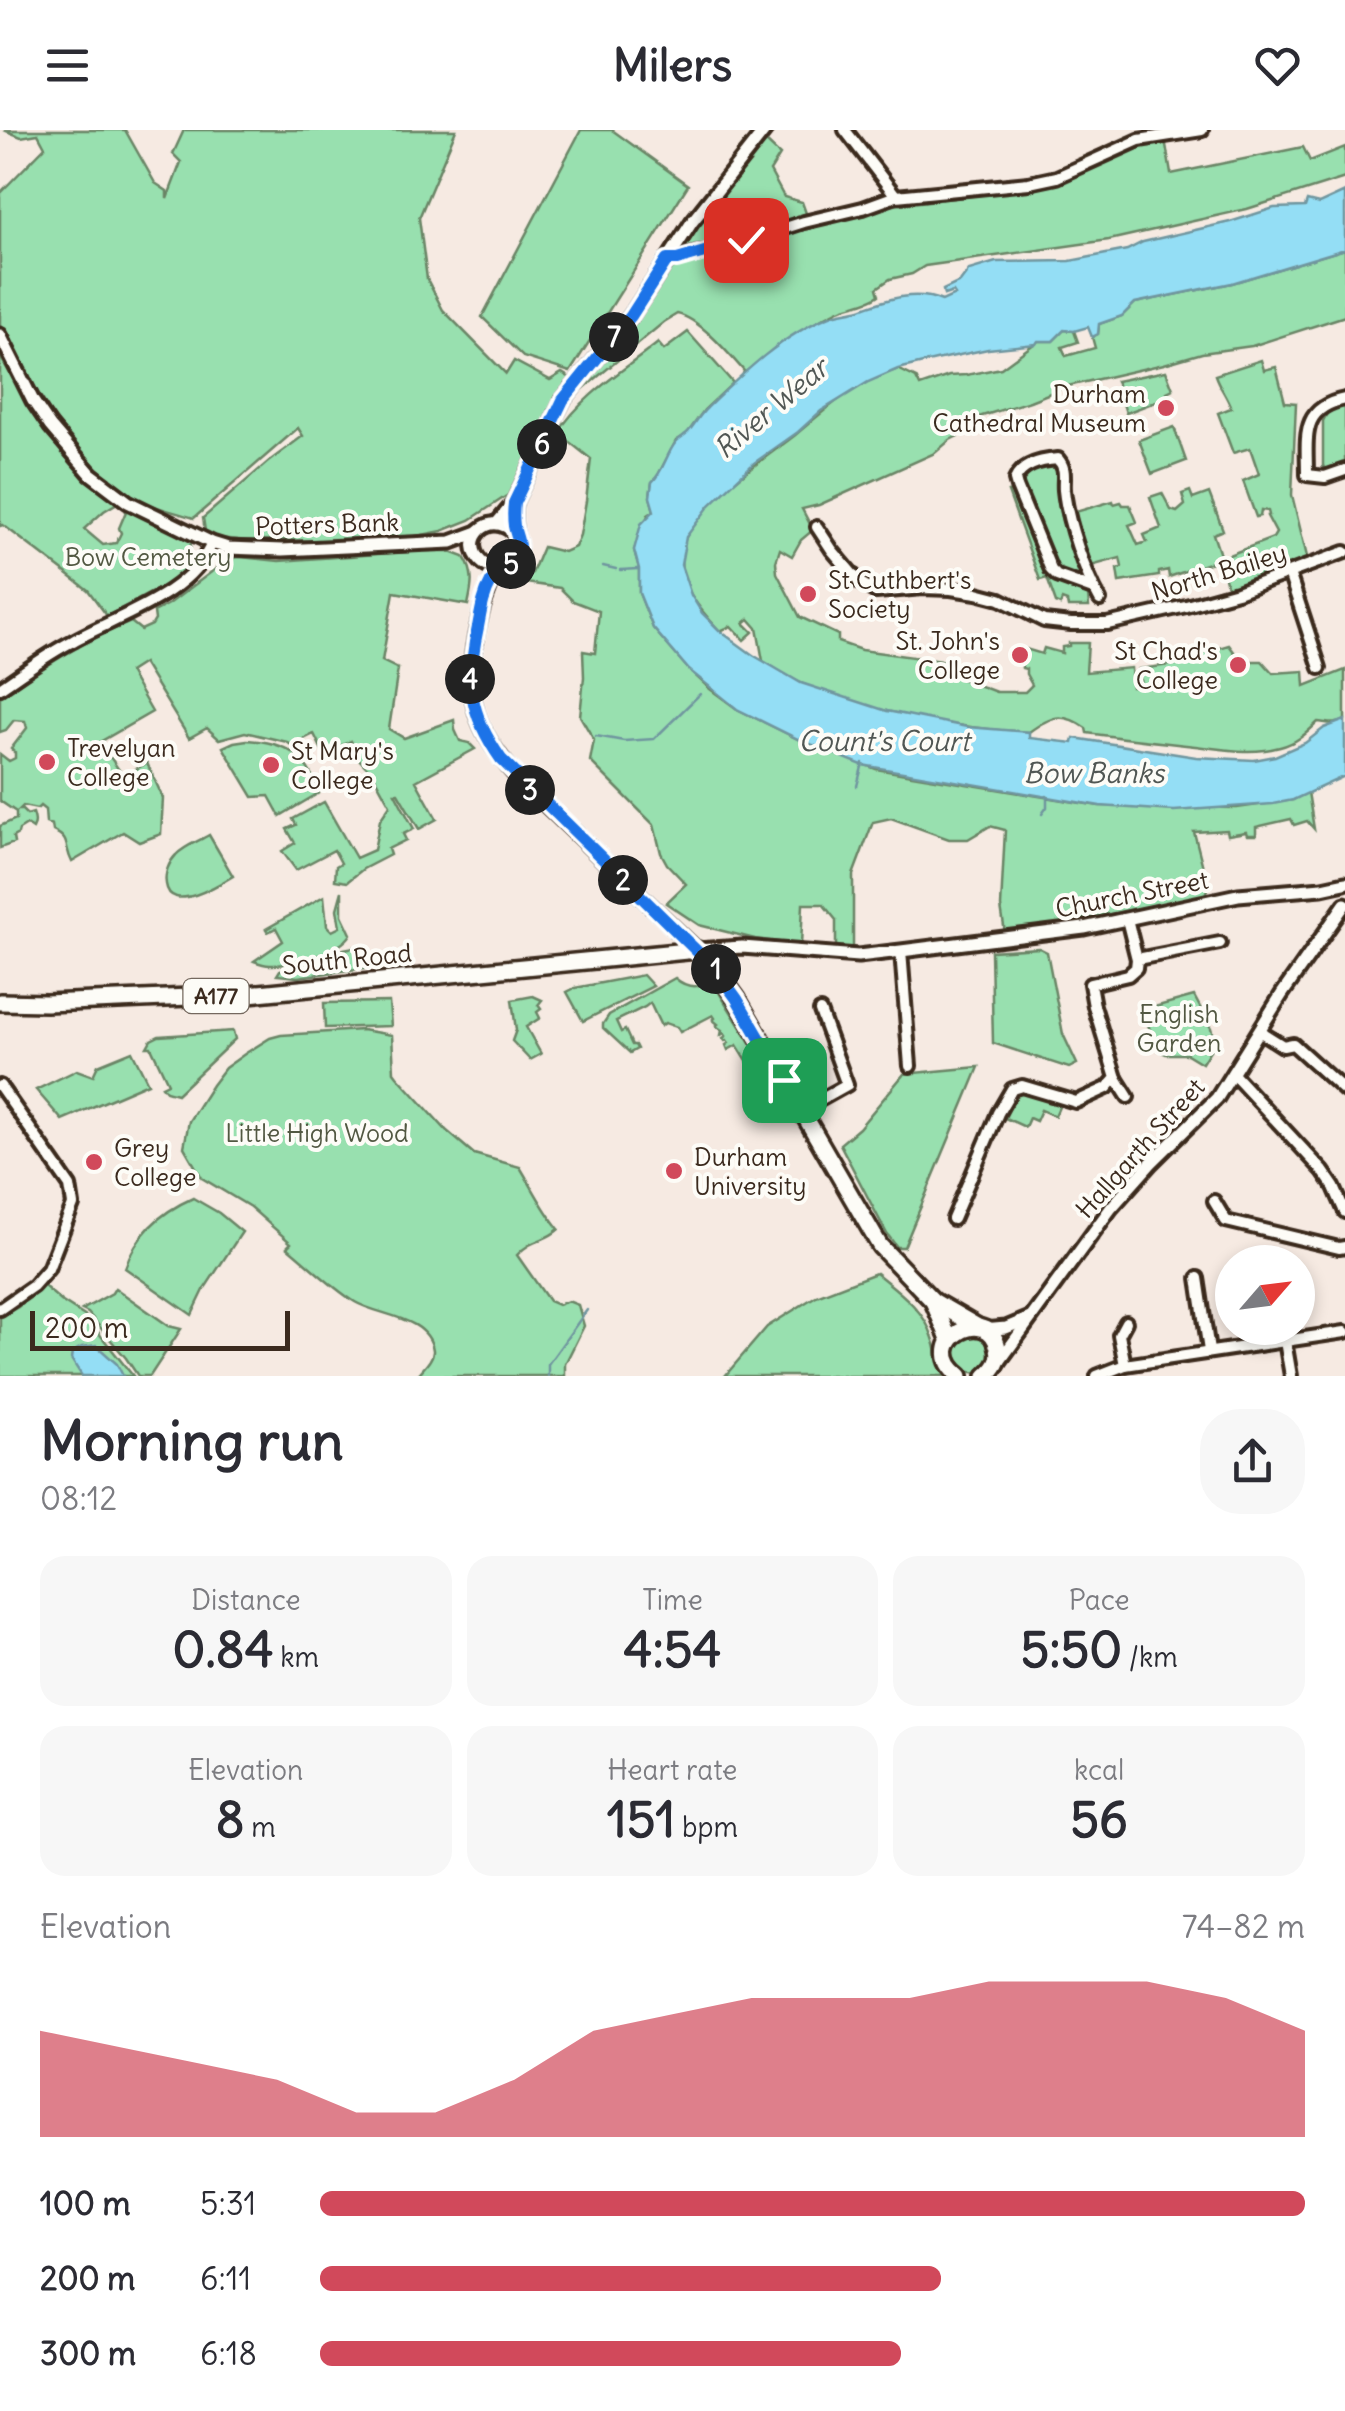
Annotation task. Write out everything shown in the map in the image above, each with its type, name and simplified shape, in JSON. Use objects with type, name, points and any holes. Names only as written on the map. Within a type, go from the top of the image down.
[{"type":"main road","name":"South Road","points":[[0,1002],[238,995],[698,950]]},
{"type":"main road","points":[[698,950],[737,999],[880,1246],[933,1301],[990,1333],[998,1348],[991,1372]]},
{"type":"main road","points":[[933,1301],[950,1341],[947,1358],[960,1376]]},
{"type":"main road","points":[[950,1341],[962,1330],[981,1328]]},
{"type":"street","points":[[497,524],[514,503],[563,400],[631,316],[692,222],[765,130]]},
{"type":"street","points":[[845,130],[896,196]]},
{"type":"street","points":[[667,260],[729,246],[896,196],[1029,184],[1057,177],[1139,140],[1202,130]]},
{"type":"street","name":"Potters Bank","points":[[0,335],[33,401],[91,474],[128,502],[212,543],[228,548],[282,550],[451,542],[478,532]]},
{"type":"street","points":[[1345,399],[1313,414],[1308,434],[1307,475],[1325,477],[1345,470]]},
{"type":"street","points":[[1094,588],[1050,570],[1016,487],[1015,480],[1024,467],[1053,459],[1062,462],[1075,537],[1100,600]]},
{"type":"street","points":[[482,564],[498,569],[509,566],[516,558],[519,543],[514,503]]},
{"type":"street","points":[[486,592],[482,564],[474,550],[478,532],[497,524],[515,533]]},
{"type":"street","name":"North Bailey","points":[[817,527],[859,582],[876,592],[951,588],[1000,599],[1044,620],[1103,619],[1237,592],[1345,552]]},
{"type":"street","name":"Potters Bank","points":[[451,542],[474,550]]},
{"type":"street","points":[[0,688],[58,648],[184,581],[202,564],[212,543]]},
{"type":"street","points":[[498,569],[486,592],[470,678],[475,714],[486,737],[518,778],[698,950]]},
{"type":"street","points":[[1289,572],[1320,668]]},
{"type":"street","name":"Church Street","points":[[698,950],[742,947],[858,956],[1018,938],[1238,895],[1345,883]]},
{"type":"street","name":"Hallgarth Street","points":[[991,1372],[1111,1208],[1216,1098],[1345,904]]},
{"type":"street","points":[[1127,919],[1136,968],[1128,975],[1089,979],[1116,1078],[1128,1097]]},
{"type":"street","points":[[1137,958],[1220,943]]},
{"type":"street","points":[[901,951],[910,1066]]},
{"type":"street","points":[[802,1110],[847,1086],[820,1011]]},
{"type":"street","points":[[1259,1031],[1283,1046],[1293,1044],[1345,1091]]},
{"type":"street","points":[[1233,1074],[1323,1172],[1345,1212]]},
{"type":"street","points":[[953,1219],[1012,1089],[1022,1086],[1076,1102],[1106,1088],[1116,1078]]},
{"type":"street","points":[[0,1086],[70,1186],[74,1204],[54,1257],[40,1280],[0,1308]]},
{"type":"street","points":[[1214,1201],[1228,1225],[1345,1247]]},
{"type":"street","points":[[1198,1278],[1209,1351]]},
{"type":"street","points":[[981,1328],[1006,1328],[1030,1318]]},
{"type":"street","points":[[1125,1366],[1119,1335],[1126,1322]]},
{"type":"street","points":[[1315,1336],[1345,1332]]},
{"type":"street","points":[[1097,1376],[1125,1366],[1252,1345]]},
{"type":"street","points":[[1288,1345],[1291,1376]]},
{"type":"green space","points":[[4,130],[125,130],[155,183],[167,191],[167,199],[181,162],[173,154],[184,130],[456,130],[419,218],[427,279],[443,310],[506,374],[514,361],[550,380],[562,373],[572,379],[551,407],[508,495],[470,520],[407,538],[238,540],[218,538],[205,531],[203,518],[303,436],[298,428],[194,518],[151,505],[128,493],[78,449],[38,392],[18,353],[10,357],[0,335],[0,193],[45,147],[38,134],[21,137]]},
{"type":"green space","points":[[581,130],[612,130],[688,185],[570,372],[523,357],[482,317]]},
{"type":"green space","points":[[1165,139],[1171,174],[1303,147],[1310,161],[1345,147],[1345,178],[1247,209],[1109,240],[925,266],[890,279],[877,288],[879,295],[874,298],[840,309],[810,325],[743,374],[713,338],[695,322],[677,314],[566,403],[643,308],[665,271],[709,255],[719,260],[735,255],[755,240],[794,227],[894,205],[1022,190],[1063,179],[1141,145]]},
{"type":"green space","points":[[764,140],[780,155],[770,171],[784,197],[802,202],[807,216],[680,254],[722,188]]},
{"type":"green space","points":[[1345,249],[1345,316],[1252,346],[1202,353],[1068,386],[979,417],[980,425],[950,440],[935,453],[802,509],[813,530],[801,540],[792,556],[780,549],[776,562],[777,573],[800,617],[838,635],[838,642],[861,650],[943,661],[943,672],[996,692],[1025,692],[1032,685],[1022,668],[1021,652],[1026,649],[1042,654],[1044,648],[1062,653],[1062,647],[1069,643],[1088,643],[1086,672],[1131,668],[1132,687],[1141,687],[1139,669],[1186,663],[1229,645],[1241,661],[1262,661],[1273,673],[1304,671],[1305,686],[1345,670],[1342,722],[1318,722],[1291,743],[1248,751],[1087,733],[1078,723],[1063,718],[1050,719],[1029,732],[914,717],[858,703],[793,679],[763,661],[757,628],[749,619],[744,623],[753,632],[744,640],[731,626],[720,631],[691,594],[682,573],[682,550],[698,517],[747,471],[839,399],[869,381],[898,369],[916,378],[920,386],[949,376],[1001,368],[1038,341],[1053,341],[1064,330],[1074,331],[1078,342],[1062,347],[1066,356],[1095,348],[1092,337],[1098,334],[1099,324],[1122,316],[1135,303],[1232,283]]},
{"type":"green space","points":[[688,332],[733,383],[676,441],[652,482],[650,497],[654,511],[648,515],[634,550],[639,593],[653,628],[710,689],[737,709],[798,739],[876,769],[1099,806],[1237,808],[1293,800],[1308,792],[1314,829],[1307,821],[1294,825],[1291,819],[1256,827],[1256,835],[1228,835],[1227,830],[1194,832],[1208,887],[1205,895],[1005,933],[1001,907],[1005,830],[990,826],[968,839],[949,839],[891,818],[873,822],[853,875],[853,948],[836,948],[836,920],[823,904],[803,904],[801,945],[699,925],[666,903],[686,884],[661,853],[654,825],[590,761],[594,740],[580,716],[583,651],[595,653],[599,611],[573,601],[560,588],[512,581],[532,573],[543,547],[564,552],[575,547],[580,535],[591,459],[558,433],[591,395],[617,374],[658,343],[664,350]]},
{"type":"green space","name":"Bow Cemetery","points":[[0,356],[51,436],[81,471],[117,503],[84,529],[103,545],[116,543],[127,509],[183,532],[191,541],[180,577],[107,616],[88,590],[0,526]]},
{"type":"green space","points":[[1261,360],[1264,370],[1276,367],[1285,402],[1296,403],[1292,495],[1308,561],[1228,589],[1220,559],[1169,577],[1168,570],[1159,572],[1159,576],[1119,582],[1120,558],[1091,566],[1072,513],[1113,501],[1130,505],[1137,522],[1129,525],[1138,545],[1147,542],[1144,535],[1161,528],[1150,497],[1162,493],[1171,510],[1177,512],[1185,505],[1182,494],[1190,491],[1193,499],[1209,493],[1223,530],[1213,534],[1221,558],[1273,538],[1276,533],[1268,511],[1261,510],[1256,517],[1243,481],[1259,474],[1250,448],[1233,453],[1218,413],[1231,408],[1215,375]]},
{"type":"green space","points":[[1166,371],[1173,389],[1167,392],[1168,397],[1126,413],[1116,381]]},
{"type":"green space","points":[[1345,403],[1345,466],[1330,471],[1323,466],[1323,421],[1329,410]]},
{"type":"green space","points":[[1174,427],[1186,461],[1152,474],[1139,440]]},
{"type":"green space","points":[[1054,464],[1059,471],[1061,517],[1078,561],[1080,580],[1054,568],[1019,482],[1037,466]]},
{"type":"green space","points":[[1014,491],[1050,578],[1088,595],[1089,607],[1068,607],[1062,600],[1060,605],[1056,603],[1047,578],[1040,580],[1008,492]]},
{"type":"green space","points":[[448,551],[464,557],[471,574],[471,592],[468,605],[394,592],[382,661],[398,669],[389,729],[404,738],[454,720],[460,741],[475,749],[416,781],[437,819],[419,829],[395,793],[414,829],[403,834],[406,840],[388,849],[390,855],[347,882],[335,880],[336,866],[341,863],[334,850],[296,870],[282,851],[295,843],[287,829],[296,825],[293,819],[324,802],[356,858],[374,850],[380,820],[390,805],[373,774],[355,755],[351,741],[324,754],[314,734],[295,748],[287,742],[245,732],[219,739],[207,728],[189,738],[143,663],[129,672],[152,712],[100,742],[123,776],[147,763],[163,798],[161,834],[139,842],[123,832],[72,862],[65,840],[46,823],[45,810],[40,806],[23,806],[19,810],[27,815],[33,813],[33,829],[27,825],[13,837],[14,843],[0,848],[0,826],[16,819],[16,812],[0,801],[0,754],[9,761],[15,758],[11,749],[27,728],[25,721],[14,720],[0,732],[0,697],[97,637],[131,622],[141,630],[152,625],[154,612],[230,558],[279,561]]},
{"type":"green space","points":[[247,740],[273,744],[293,753],[308,769],[319,793],[280,816],[269,796],[253,797],[223,747]]},
{"type":"green space","points":[[209,835],[233,876],[196,895],[176,897],[169,893],[166,876],[171,861],[183,849]]},
{"type":"green space","points":[[342,891],[342,915],[351,934],[345,941],[314,957],[290,963],[268,965],[254,961],[283,941],[276,928],[268,932],[266,929],[324,896],[327,926],[332,931],[340,927],[337,909]]},
{"type":"green space","points":[[359,946],[373,955],[372,967],[298,977],[277,975],[280,970]]},
{"type":"green space","points":[[1039,948],[1047,952],[1063,1034],[1077,1064],[1069,1068],[993,1043],[991,951]]},
{"type":"green space","points":[[643,975],[653,986],[583,1021],[567,992],[575,988]]},
{"type":"green space","points":[[675,978],[692,986],[712,981],[770,1075],[758,1079],[737,1045],[728,1050],[729,1043],[723,1038],[726,1036],[721,1035],[713,1015],[680,1032],[665,1023],[661,1026],[650,1003],[616,1021],[637,1049],[630,1053],[603,1028],[609,1015]]},
{"type":"green space","points":[[533,996],[542,1000],[537,1012],[540,1018],[526,1027],[541,1054],[530,1060],[512,1041],[516,1030],[512,1000]]},
{"type":"green space","name":"English Garden","points":[[1194,996],[1215,1042],[1202,1063],[1187,1054],[1158,1050],[1145,1017],[1149,1014],[1147,1009]]},
{"type":"green space","points":[[389,1002],[391,1026],[325,1028],[324,1003]]},
{"type":"green space","name":"Little High Wood","points":[[362,1030],[392,1035],[397,1076],[447,1131],[474,1154],[520,1167],[559,1229],[517,1255],[549,1301],[578,1305],[584,1326],[565,1364],[565,1376],[417,1376],[433,1353],[422,1330],[346,1296],[287,1247],[291,1243],[250,1207],[202,1178],[184,1147],[189,1121],[225,1068],[270,1038]]},
{"type":"green space","points":[[233,1031],[235,1039],[177,1094],[166,1091],[162,1086],[168,1083],[151,1047],[147,1047],[151,1040],[159,1036]]},
{"type":"green space","points":[[132,1051],[148,1083],[62,1120],[36,1090],[77,1070],[93,1076],[98,1065]]},
{"type":"green space","points":[[979,1067],[904,1247],[897,1247],[840,1144],[859,1128],[904,1074]]},
{"type":"green space","points":[[1023,1092],[1061,1102],[1055,1116],[1041,1110],[1036,1121],[1029,1118],[1025,1127],[1005,1118],[1015,1096]]},
{"type":"green space","points":[[193,1198],[242,1232],[192,1315],[125,1268],[151,1226]]},
{"type":"green space","points":[[876,1273],[923,1318],[945,1376],[725,1376],[767,1327],[816,1296]]},
{"type":"green space","points":[[43,1285],[86,1317],[133,1376],[0,1376],[0,1317]]},
{"type":"green space","points":[[115,1288],[169,1326],[181,1329],[150,1376],[138,1376],[82,1310]]},
{"type":"green space","points":[[964,1334],[985,1335],[995,1355],[983,1372],[965,1370],[955,1362],[954,1349]]},
{"type":"water","points":[[1345,192],[1345,249],[1232,283],[1135,303],[1122,316],[1099,324],[1098,334],[1092,337],[1088,327],[1064,330],[1053,341],[936,360],[898,369],[868,382],[821,411],[754,463],[710,505],[686,537],[681,565],[702,613],[753,655],[801,683],[887,711],[967,727],[1029,732],[1029,738],[1073,743],[1074,738],[1196,757],[1254,760],[1305,743],[1324,728],[1345,720],[1345,776],[1293,800],[1174,811],[1100,806],[862,765],[737,709],[689,670],[653,628],[639,593],[634,550],[641,524],[654,511],[650,497],[652,482],[676,441],[704,411],[796,333],[830,316],[890,299],[921,296],[942,301],[955,295],[944,295],[943,290],[960,282],[969,270],[996,262],[1070,261],[1127,250],[1143,242],[1274,208],[1305,207],[1307,201],[1319,204]]},
{"type":"water","points":[[96,1345],[117,1364],[123,1376],[82,1376],[71,1359],[72,1352]]},
{"type":"waterway","points":[[603,566],[616,569]]},
{"type":"waterway","points":[[620,570],[638,569]]},
{"type":"waterway","points":[[596,736],[624,741],[654,739],[700,694]]},
{"type":"waterway","name":"Count's Court","points":[[857,786],[863,763]]},
{"type":"waterway","name":"Bow Banks","points":[[1042,814],[1047,796]]},
{"type":"waterway","points":[[548,1376],[548,1364],[587,1310]]},
{"type":"place","name":"Durham Cathedral Museum","points":[[1166,408]]},
{"type":"place","name":"St Cuthbert's Society","points":[[808,594]]},
{"type":"place","name":"St. John's College","points":[[1020,655]]},
{"type":"place","name":"St Chad's College","points":[[1238,665]]},
{"type":"place","name":"Trevelyan College","points":[[47,762]]},
{"type":"place","name":"St Mary's College","points":[[271,765]]},
{"type":"place","name":"Grey College","points":[[94,1162]]},
{"type":"place","name":"Durham University","points":[[674,1171]]},
{"type":"route","points":[[746,240],[667,260],[631,316],[563,400],[514,503],[518,553],[509,566],[498,569],[486,592],[470,678],[475,714],[501,759],[716,970],[784,1080]]},
{"type":"water label","name":"River Wear","points":[[771,408]]}]
